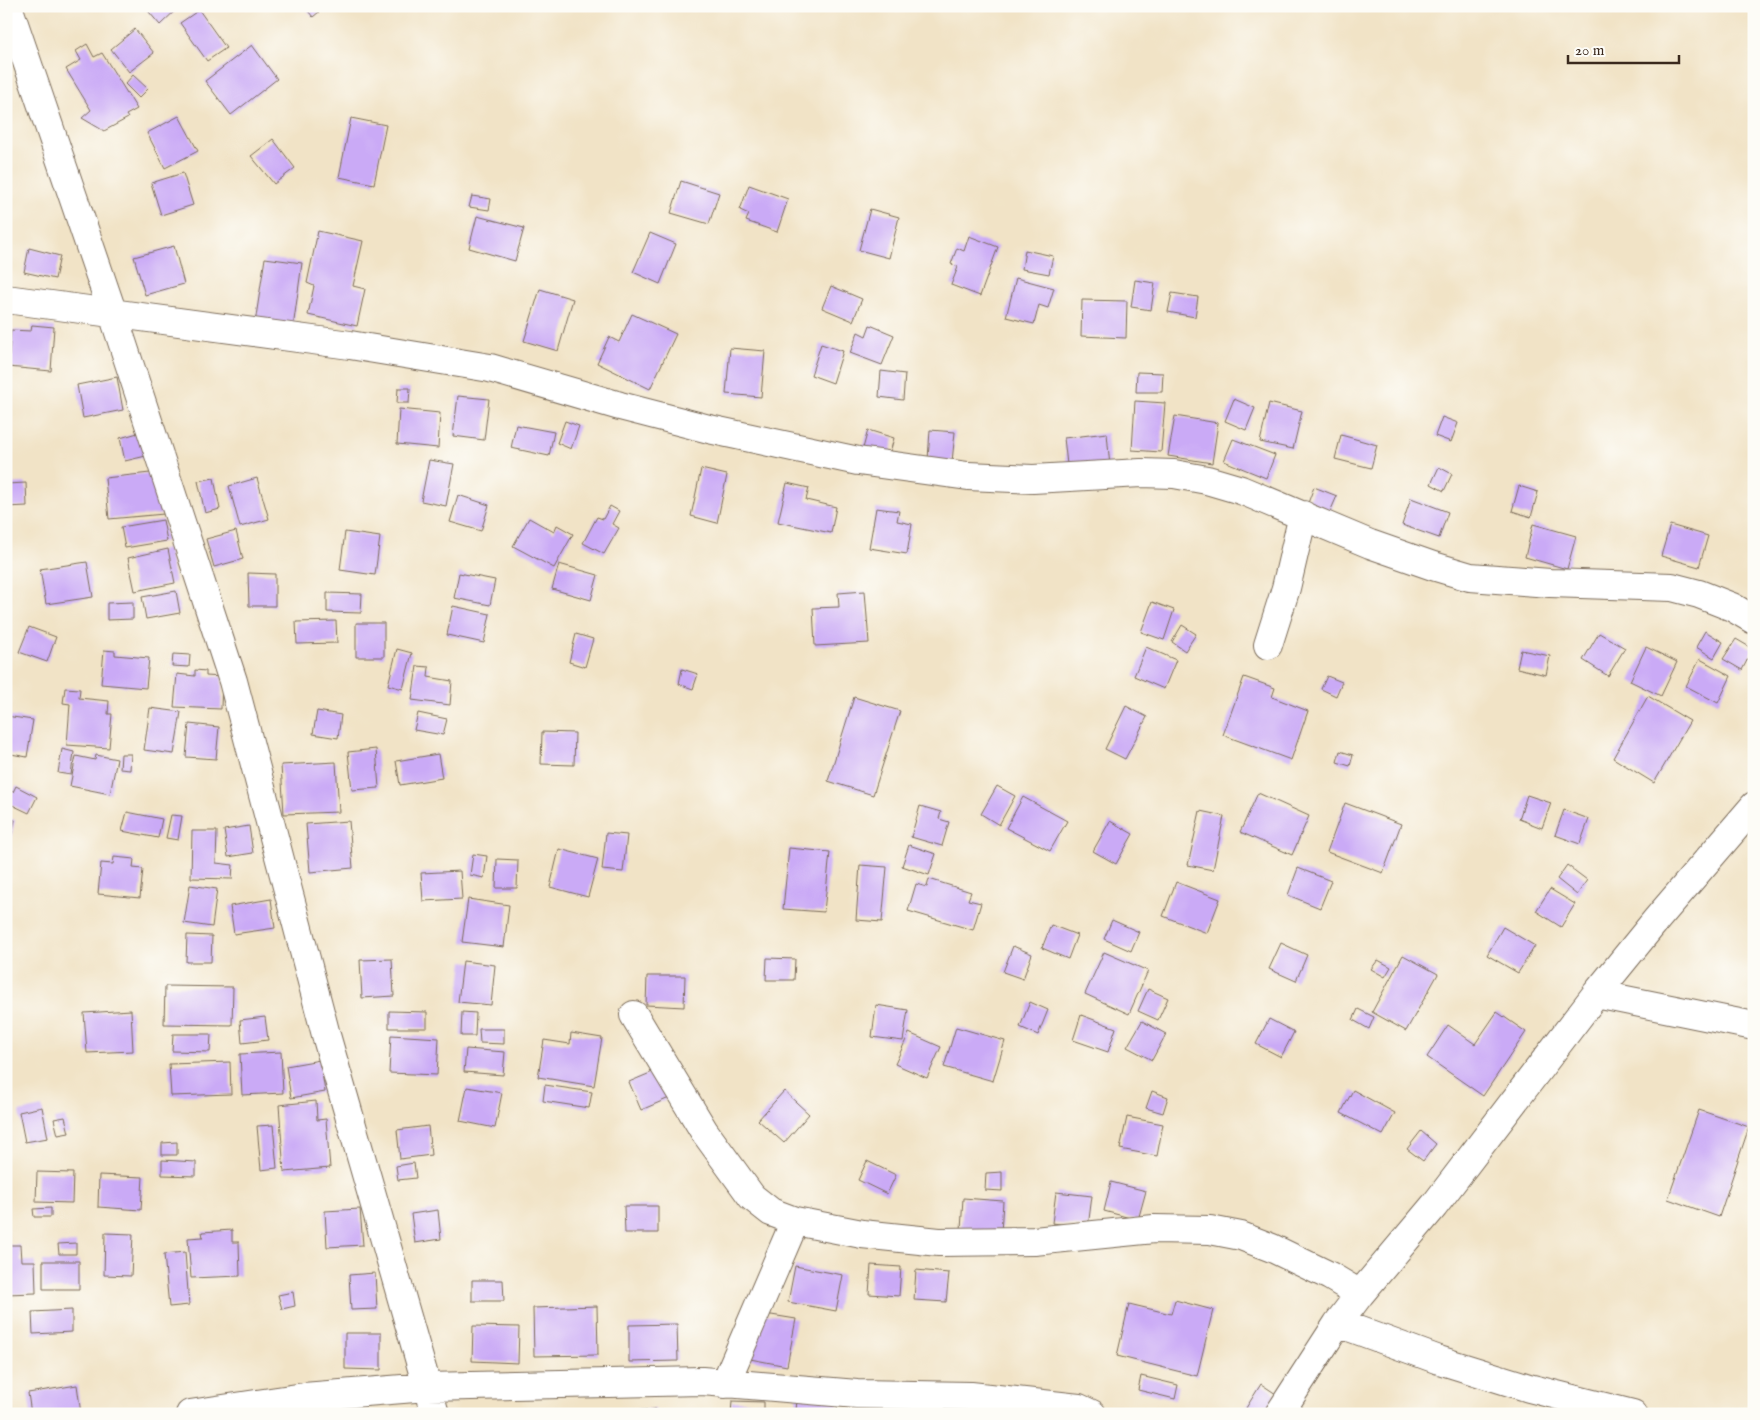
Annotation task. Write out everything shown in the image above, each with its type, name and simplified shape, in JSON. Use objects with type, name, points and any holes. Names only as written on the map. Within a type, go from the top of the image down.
[{"type":"street","points":[[8,6],[113,314],[233,681],[326,1035],[435,1414]]},
{"type":"street","points":[[6,299],[350,345],[490,368],[620,406],[709,429],[858,461],[968,476],[1033,479],[1141,473],[1174,474],[1207,480],[1241,490],[1370,544],[1470,577],[1550,583],[1672,587],[1699,594],[1732,607],[1754,620]]},
{"type":"street","points":[[1268,644],[1286,588],[1304,515]]},
{"type":"street","points":[[1279,1414],[1338,1323],[1360,1294],[1434,1206],[1596,994],[1754,806]]},
{"type":"street","points":[[1596,994],[1754,1026]]},
{"type":"street","points":[[634,1015],[704,1131],[752,1197],[771,1212],[795,1221],[862,1234],[939,1242],[1034,1241],[1154,1229],[1210,1230],[1241,1236],[1272,1248],[1330,1276],[1360,1294]]},
{"type":"street","points":[[726,1384],[795,1221]]},
{"type":"street","points":[[1338,1323],[1439,1360],[1520,1385],[1634,1414]]},
{"type":"street","points":[[190,1414],[304,1397],[427,1388],[702,1381],[860,1404],[971,1396],[1079,1408],[1092,1414]]},
{"type":"building","points":[[144,6],[180,6],[160,25]]},
{"type":"building","points":[[304,6],[326,6],[313,17]]},
{"type":"building","points":[[199,10],[226,48],[207,61],[180,23]]},
{"type":"building","points":[[135,29],[154,53],[129,72],[111,49]]},
{"type":"building","points":[[87,44],[94,57],[102,53],[137,109],[126,115],[128,118],[104,131],[82,118],[91,110],[66,69],[81,60],[76,51]]},
{"type":"building","points":[[252,45],[277,79],[231,115],[205,81]]},
{"type":"building","points":[[133,75],[148,89],[139,98],[125,84]]},
{"type":"building","points":[[179,116],[198,151],[165,168],[147,133]]},
{"type":"building","points":[[351,118],[386,125],[374,184],[339,177]]},
{"type":"building","points":[[273,139],[295,168],[274,184],[251,156]]},
{"type":"building","points":[[183,173],[193,205],[161,215],[151,183]]},
{"type":"building","points":[[681,181],[719,193],[709,224],[671,213]]},
{"type":"building","points":[[749,185],[788,199],[777,232],[746,221],[749,214],[740,210]]},
{"type":"building","points":[[472,196],[491,199],[489,210],[469,207]]},
{"type":"building","points":[[870,209],[899,217],[889,258],[859,250]]},
{"type":"building","points":[[477,216],[524,228],[515,261],[469,248]]},
{"type":"building","points":[[318,231],[363,241],[353,286],[365,289],[357,326],[308,315],[314,286],[307,283]]},
{"type":"building","points":[[650,233],[676,244],[660,284],[633,272]]},
{"type":"building","points":[[969,236],[998,247],[980,296],[951,285],[958,267],[951,264],[957,248],[964,251]]},
{"type":"building","points":[[174,246],[184,284],[145,295],[134,257]]},
{"type":"building","points":[[29,248],[60,256],[55,279],[24,272]]},
{"type":"building","points":[[1025,250],[1053,256],[1049,274],[1022,269]]},
{"type":"building","points":[[265,258],[302,263],[293,328],[255,323]]},
{"type":"building","points":[[1016,278],[1054,288],[1048,308],[1039,305],[1034,324],[1006,317]]},
{"type":"building","points":[[1135,280],[1155,283],[1151,310],[1131,307]]},
{"type":"building","points":[[831,286],[862,299],[853,321],[822,308]]},
{"type":"building","points":[[540,289],[573,299],[558,351],[524,341]]},
{"type":"building","points":[[1172,293],[1198,297],[1195,317],[1168,312]]},
{"type":"building","points":[[1082,300],[1127,301],[1126,338],[1081,336]]},
{"type":"building","points":[[632,314],[676,334],[650,389],[597,363],[609,337],[619,342]]},
{"type":"building","points":[[32,325],[54,327],[51,371],[8,367],[11,330],[31,331]]},
{"type":"building","points":[[870,325],[894,335],[882,365],[850,353],[858,332],[866,336]]},
{"type":"building","points":[[821,344],[843,351],[833,383],[811,375]]},
{"type":"building","points":[[730,348],[765,351],[761,397],[726,394]]},
{"type":"building","points":[[881,371],[905,374],[903,400],[879,397]]},
{"type":"building","points":[[1137,372],[1163,373],[1162,392],[1136,392]]},
{"type":"building","points":[[117,377],[123,410],[83,418],[77,385]]},
{"type":"building","points":[[398,388],[410,388],[409,403],[397,403]]},
{"type":"building","points":[[458,396],[489,399],[484,440],[453,436]]},
{"type":"building","points":[[1234,399],[1255,408],[1246,430],[1225,421]]},
{"type":"building","points":[[1135,401],[1165,403],[1161,452],[1132,450]]},
{"type":"building","points":[[1269,403],[1302,411],[1293,449],[1260,442]]},
{"type":"building","points":[[399,409],[440,413],[438,448],[397,444]]},
{"type":"building","points":[[1175,416],[1218,423],[1212,463],[1168,456]]},
{"type":"building","points":[[1442,417],[1458,423],[1451,442],[1435,436]]},
{"type":"building","points":[[565,421],[579,426],[571,449],[557,443]]},
{"type":"building","points":[[516,425],[554,432],[549,456],[511,448]]},
{"type":"building","points":[[868,430],[894,438],[888,460],[862,452]]},
{"type":"building","points":[[930,430],[955,432],[952,462],[928,460]]},
{"type":"building","points":[[145,431],[150,455],[125,461],[120,438]]},
{"type":"building","points":[[1107,433],[1110,467],[1068,473],[1064,438]]},
{"type":"building","points":[[1341,435],[1377,445],[1371,468],[1335,459]]},
{"type":"building","points":[[1233,439],[1275,455],[1266,478],[1224,461]]},
{"type":"building","points":[[429,460],[454,464],[446,506],[421,501]]},
{"type":"building","points":[[1439,467],[1452,474],[1444,491],[1431,484]]},
{"type":"building","points":[[701,469],[727,475],[717,523],[691,516]]},
{"type":"building","points":[[159,472],[164,514],[109,519],[105,478]]},
{"type":"building","points":[[214,478],[220,509],[205,513],[198,481]]},
{"type":"building","points":[[257,478],[269,519],[240,527],[229,486]]},
{"type":"building","points":[[26,483],[27,506],[6,507],[6,484]]},
{"type":"building","points":[[787,483],[809,488],[806,500],[836,507],[831,533],[778,522]]},
{"type":"building","points":[[1519,486],[1538,492],[1531,517],[1512,511]]},
{"type":"building","points":[[1314,487],[1337,496],[1330,512],[1308,503]]},
{"type":"building","points":[[458,495],[489,505],[481,531],[450,522]]},
{"type":"building","points":[[1411,498],[1448,512],[1439,538],[1402,525]]},
{"type":"building","points":[[610,506],[619,511],[612,524],[619,528],[604,554],[583,543],[597,517],[603,519]]},
{"type":"building","points":[[876,508],[899,511],[897,521],[912,524],[907,554],[869,548]]},
{"type":"building","points":[[529,518],[554,532],[557,525],[573,534],[554,568],[513,546]]},
{"type":"building","points":[[163,520],[167,541],[125,548],[121,527]]},
{"type":"building","points":[[1533,524],[1576,536],[1567,569],[1525,557]]},
{"type":"building","points":[[1670,525],[1708,536],[1699,567],[1661,556]]},
{"type":"building","points":[[236,531],[243,559],[214,567],[206,539]]},
{"type":"building","points":[[345,532],[380,537],[375,575],[340,570]]},
{"type":"building","points":[[168,549],[175,583],[135,591],[128,558]]},
{"type":"building","points":[[87,562],[93,597],[46,604],[40,569]]},
{"type":"building","points":[[559,564],[598,575],[591,600],[552,589]]},
{"type":"building","points":[[248,573],[275,574],[275,606],[249,606]]},
{"type":"building","points":[[459,573],[495,580],[490,605],[454,598]]},
{"type":"building","points":[[176,591],[180,613],[146,619],[142,597]]},
{"type":"building","points":[[865,591],[869,643],[815,646],[813,608],[839,607],[838,593]]},
{"type":"building","points":[[327,593],[362,594],[361,613],[327,612]]},
{"type":"building","points":[[133,602],[133,619],[107,620],[107,603]]},
{"type":"building","points":[[1152,602],[1174,610],[1164,640],[1141,632]]},
{"type":"building","points":[[453,606],[490,614],[484,643],[447,635]]},
{"type":"building","points":[[336,621],[337,643],[297,644],[296,622]]},
{"type":"building","points":[[356,623],[384,623],[384,657],[356,657]]},
{"type":"building","points":[[1182,625],[1196,634],[1185,651],[1172,642]]},
{"type":"building","points":[[29,627],[56,637],[47,662],[19,652]]},
{"type":"building","points":[[1705,631],[1723,642],[1714,658],[1696,647]]},
{"type":"building","points":[[1599,633],[1625,648],[1608,676],[1583,660]]},
{"type":"building","points":[[576,634],[593,639],[585,667],[569,662]]},
{"type":"building","points":[[1736,639],[1753,649],[1742,670],[1723,659]]},
{"type":"building","points":[[1146,647],[1176,660],[1164,689],[1134,676]]},
{"type":"building","points":[[1646,647],[1677,662],[1661,696],[1630,681]]},
{"type":"building","points":[[397,649],[412,653],[403,689],[388,685]]},
{"type":"building","points":[[104,650],[115,651],[115,655],[149,658],[146,688],[101,684]]},
{"type":"building","points":[[1521,650],[1550,656],[1546,675],[1517,668]]},
{"type":"building","points":[[173,654],[190,655],[189,667],[172,666]]},
{"type":"building","points":[[1700,659],[1731,676],[1718,703],[1686,686]]},
{"type":"building","points":[[417,666],[429,667],[428,677],[452,681],[450,705],[412,700]]},
{"type":"building","points":[[682,669],[698,674],[693,689],[679,684]]},
{"type":"building","points":[[195,670],[206,671],[206,676],[222,677],[221,709],[174,707],[177,674],[195,676]]},
{"type":"building","points":[[1327,676],[1342,682],[1336,696],[1321,689]]},
{"type":"building","points":[[1244,677],[1275,688],[1272,697],[1308,711],[1291,760],[1223,735]]},
{"type":"building","points":[[65,688],[80,689],[79,698],[109,701],[108,714],[112,714],[109,748],[67,745],[70,704],[63,703]]},
{"type":"building","points":[[1648,696],[1690,721],[1654,783],[1613,758]]},
{"type":"building","points":[[854,697],[900,711],[873,795],[828,781]]},
{"type":"building","points":[[1126,706],[1147,717],[1125,759],[1105,749]]},
{"type":"building","points":[[150,708],[181,712],[174,754],[144,750]]},
{"type":"building","points":[[317,711],[341,715],[338,738],[313,734]]},
{"type":"building","points":[[418,713],[447,719],[443,735],[414,730]]},
{"type":"building","points":[[6,716],[33,720],[27,757],[6,753]]},
{"type":"building","points":[[189,724],[219,727],[216,759],[186,757]]},
{"type":"building","points":[[542,732],[575,733],[574,765],[541,764]]},
{"type":"building","points":[[62,749],[74,752],[71,775],[58,773]]},
{"type":"building","points":[[376,749],[379,788],[352,790],[348,752]]},
{"type":"building","points":[[1340,751],[1353,755],[1350,766],[1337,762]]},
{"type":"building","points":[[121,754],[131,754],[130,770],[120,769]]},
{"type":"building","points":[[438,754],[442,778],[400,785],[396,761]]},
{"type":"building","points":[[96,755],[117,759],[110,794],[70,786],[76,756],[95,760]]},
{"type":"building","points":[[336,762],[339,812],[284,814],[281,765]]},
{"type":"building","points":[[16,786],[37,797],[29,813],[6,802],[6,789],[13,792]]},
{"type":"building","points":[[997,786],[1015,796],[999,825],[981,814]]},
{"type":"building","points":[[1258,793],[1309,816],[1292,855],[1240,832]]},
{"type":"building","points":[[1527,795],[1551,803],[1542,828],[1519,819]]},
{"type":"building","points":[[1023,797],[1067,821],[1050,851],[1006,828]]},
{"type":"building","points":[[1345,803],[1401,824],[1383,873],[1327,852]]},
{"type":"building","points":[[920,806],[941,812],[939,819],[949,822],[942,846],[911,837]]},
{"type":"building","points":[[1564,810],[1589,819],[1580,844],[1555,835]]},
{"type":"building","points":[[1200,811],[1224,816],[1213,870],[1188,865]]},
{"type":"building","points":[[127,812],[162,819],[158,838],[122,831]]},
{"type":"building","points":[[171,815],[182,816],[178,840],[166,838]]},
{"type":"building","points":[[6,818],[15,820],[7,854],[6,854]]},
{"type":"building","points":[[349,821],[353,868],[310,872],[306,824]]},
{"type":"building","points":[[1110,821],[1133,834],[1116,864],[1093,851]]},
{"type":"building","points":[[249,826],[253,853],[228,857],[224,830]]},
{"type":"building","points":[[192,831],[217,831],[216,863],[233,865],[232,879],[191,878]]},
{"type":"building","points":[[606,833],[627,835],[623,872],[602,870]]},
{"type":"building","points":[[909,845],[936,854],[929,875],[902,866]]},
{"type":"building","points":[[789,848],[830,852],[824,912],[783,909]]},
{"type":"building","points":[[559,849],[598,859],[588,897],[550,887]]},
{"type":"building","points":[[473,854],[487,856],[484,878],[470,875]]},
{"type":"building","points":[[114,857],[134,859],[133,868],[143,869],[140,898],[98,894],[101,863],[113,864]]},
{"type":"building","points":[[497,859],[518,860],[517,888],[496,888]]},
{"type":"building","points":[[860,865],[887,867],[882,922],[856,920]]},
{"type":"building","points":[[1567,865],[1587,880],[1577,895],[1557,879]]},
{"type":"building","points":[[1298,868],[1331,881],[1320,908],[1288,895]]},
{"type":"building","points":[[460,871],[462,899],[423,901],[421,873]]},
{"type":"building","points":[[6,878],[9,878],[8,914],[6,914]]},
{"type":"building","points":[[929,879],[971,892],[968,900],[981,903],[973,930],[908,911],[916,884],[927,887]]},
{"type":"building","points":[[1176,882],[1220,899],[1207,933],[1163,916]]},
{"type":"building","points":[[190,885],[217,889],[212,927],[184,923]]},
{"type":"building","points":[[1550,889],[1575,904],[1561,927],[1536,911]]},
{"type":"building","points":[[271,899],[275,928],[234,934],[230,906]]},
{"type":"building","points":[[468,899],[509,905],[504,947],[462,942]]},
{"type":"building","points":[[1112,920],[1139,932],[1131,951],[1104,939]]},
{"type":"building","points":[[1051,925],[1077,935],[1068,959],[1042,948]]},
{"type":"building","points":[[1503,927],[1535,946],[1518,973],[1487,955]]},
{"type":"building","points":[[187,935],[212,936],[211,962],[186,962]]},
{"type":"building","points":[[1281,943],[1307,955],[1296,981],[1269,969]]},
{"type":"building","points":[[1013,946],[1032,954],[1023,979],[1003,972]]},
{"type":"building","points":[[1104,952],[1148,971],[1129,1014],[1085,994]]},
{"type":"building","points":[[1403,955],[1438,974],[1406,1031],[1372,1012]]},
{"type":"building","points":[[767,958],[795,959],[794,980],[766,980]]},
{"type":"building","points":[[392,959],[394,996],[362,998],[360,960]]},
{"type":"building","points":[[1378,960],[1391,967],[1385,977],[1371,969]]},
{"type":"building","points":[[463,961],[495,965],[491,1005],[458,1002]]},
{"type":"building","points":[[647,976],[685,976],[684,1007],[646,1005]]},
{"type":"building","points":[[165,986],[233,987],[232,1025],[164,1024]]},
{"type":"building","points":[[1148,989],[1168,998],[1158,1020],[1138,1011]]},
{"type":"building","points":[[1030,1002],[1048,1010],[1038,1035],[1020,1027]]},
{"type":"building","points":[[876,1005],[908,1010],[903,1041],[872,1037]]},
{"type":"building","points":[[1358,1009],[1374,1017],[1369,1029],[1353,1020]]},
{"type":"building","points":[[131,1010],[133,1051],[87,1053],[84,1013]]},
{"type":"building","points":[[389,1011],[427,1012],[427,1028],[389,1028]]},
{"type":"building","points":[[462,1012],[476,1013],[475,1036],[461,1036]]},
{"type":"building","points":[[1497,1012],[1526,1032],[1483,1096],[1427,1057],[1448,1025],[1475,1044]]},
{"type":"building","points":[[1081,1015],[1116,1028],[1108,1052],[1073,1040]]},
{"type":"building","points":[[265,1017],[268,1040],[242,1043],[240,1020]]},
{"type":"building","points":[[1269,1019],[1294,1032],[1281,1057],[1256,1044]]},
{"type":"building","points":[[1142,1021],[1166,1034],[1152,1060],[1127,1047]]},
{"type":"building","points":[[956,1027],[1005,1041],[993,1081],[944,1067]]},
{"type":"building","points":[[479,1029],[504,1029],[504,1044],[480,1043]]},
{"type":"building","points":[[571,1033],[602,1038],[594,1086],[538,1077],[544,1040],[570,1044]]},
{"type":"building","points":[[909,1033],[941,1047],[927,1078],[895,1064]]},
{"type":"building","points":[[173,1034],[211,1034],[210,1052],[172,1051]]},
{"type":"building","points":[[391,1035],[439,1038],[437,1075],[389,1073]]},
{"type":"building","points":[[466,1049],[505,1052],[503,1075],[464,1072]]},
{"type":"building","points":[[281,1052],[283,1093],[242,1095],[240,1054]]},
{"type":"building","points":[[320,1060],[325,1092],[291,1098],[286,1066]]},
{"type":"building","points":[[230,1062],[231,1094],[171,1096],[169,1064]]},
{"type":"building","points":[[662,1068],[674,1096],[641,1110],[629,1082]]},
{"type":"building","points":[[545,1085],[592,1092],[589,1108],[543,1101]]},
{"type":"building","points":[[467,1087],[502,1093],[495,1128],[460,1121]]},
{"type":"building","points":[[1353,1090],[1395,1113],[1383,1135],[1341,1113]]},
{"type":"building","points":[[784,1091],[809,1114],[784,1143],[758,1120]]},
{"type":"building","points":[[1152,1091],[1168,1097],[1163,1113],[1146,1108]]},
{"type":"building","points":[[316,1101],[317,1120],[326,1119],[330,1168],[284,1172],[279,1105]]},
{"type":"building","points":[[42,1107],[48,1138],[25,1142],[19,1112]]},
{"type":"building","points":[[1699,1110],[1749,1127],[1719,1217],[1668,1199]]},
{"type":"building","points":[[65,1117],[69,1133],[58,1135],[54,1119]]},
{"type":"building","points":[[1127,1117],[1163,1124],[1157,1156],[1120,1149]]},
{"type":"building","points":[[273,1125],[277,1168],[261,1170],[257,1126]]},
{"type":"building","points":[[428,1126],[431,1155],[400,1159],[397,1130]]},
{"type":"building","points":[[1421,1131],[1436,1144],[1423,1161],[1407,1149]]},
{"type":"building","points":[[177,1142],[177,1155],[162,1155],[162,1143]]},
{"type":"building","points":[[162,1160],[196,1162],[196,1176],[162,1175]]},
{"type":"building","points":[[867,1161],[896,1175],[887,1194],[858,1180]]},
{"type":"building","points":[[414,1163],[416,1178],[398,1180],[396,1166]]},
{"type":"building","points":[[37,1172],[73,1173],[72,1203],[36,1202]]},
{"type":"building","points":[[1002,1172],[1002,1191],[985,1190],[986,1173]]},
{"type":"building","points":[[99,1175],[143,1177],[141,1210],[98,1207]]},
{"type":"building","points":[[1111,1182],[1146,1191],[1138,1220],[1104,1211]]},
{"type":"building","points":[[1056,1192],[1092,1196],[1088,1227],[1052,1223]]},
{"type":"building","points":[[963,1198],[1003,1201],[1001,1233],[961,1230]]},
{"type":"building","points":[[624,1206],[658,1206],[658,1233],[625,1233]]},
{"type":"building","points":[[51,1208],[51,1217],[34,1217],[33,1209]]},
{"type":"building","points":[[360,1209],[363,1245],[327,1247],[325,1211]]},
{"type":"building","points":[[438,1210],[441,1239],[415,1243],[411,1214]]},
{"type":"building","points":[[232,1230],[232,1242],[239,1242],[240,1276],[191,1278],[188,1238],[203,1237],[202,1232]]},
{"type":"building","points":[[105,1233],[133,1234],[131,1276],[104,1275]]},
{"type":"building","points":[[76,1243],[76,1254],[59,1254],[58,1244]]},
{"type":"building","points":[[6,1245],[20,1245],[21,1261],[35,1261],[36,1293],[6,1294]]},
{"type":"building","points":[[185,1252],[189,1305],[169,1307],[164,1254]]},
{"type":"building","points":[[43,1261],[79,1261],[79,1289],[43,1289]]},
{"type":"building","points":[[871,1265],[901,1267],[899,1296],[869,1294]]},
{"type":"building","points":[[795,1266],[843,1275],[836,1311],[788,1302]]},
{"type":"building","points":[[916,1270],[949,1273],[946,1302],[914,1300]]},
{"type":"building","points":[[375,1273],[377,1309],[351,1310],[349,1275]]},
{"type":"building","points":[[472,1280],[503,1280],[504,1301],[472,1301]]},
{"type":"building","points":[[293,1292],[295,1306],[282,1309],[278,1295]]},
{"type":"building","points":[[1175,1300],[1213,1310],[1197,1376],[1117,1356],[1129,1304],[1171,1314]]},
{"type":"building","points":[[597,1306],[598,1355],[534,1356],[533,1308]]},
{"type":"building","points":[[72,1310],[72,1332],[33,1334],[32,1312]]},
{"type":"building","points":[[759,1313],[796,1319],[787,1366],[750,1359]]},
{"type":"building","points":[[677,1324],[678,1361],[629,1362],[629,1325]]},
{"type":"building","points":[[473,1326],[519,1327],[518,1363],[472,1361]]},
{"type":"building","points":[[345,1333],[381,1333],[381,1370],[345,1369]]},
{"type":"building","points":[[1141,1376],[1178,1385],[1175,1399],[1138,1390]]},
{"type":"building","points":[[1261,1384],[1276,1394],[1264,1414],[1256,1414],[1246,1408]]},
{"type":"building","points":[[77,1385],[81,1414],[31,1414],[28,1393]]},
{"type":"building","points":[[797,1396],[838,1399],[837,1414],[796,1414]]},
{"type":"building","points":[[732,1401],[764,1402],[764,1414],[731,1414]]},
{"type":"building","points":[[655,1409],[656,1414],[621,1414],[621,1412]]}]
